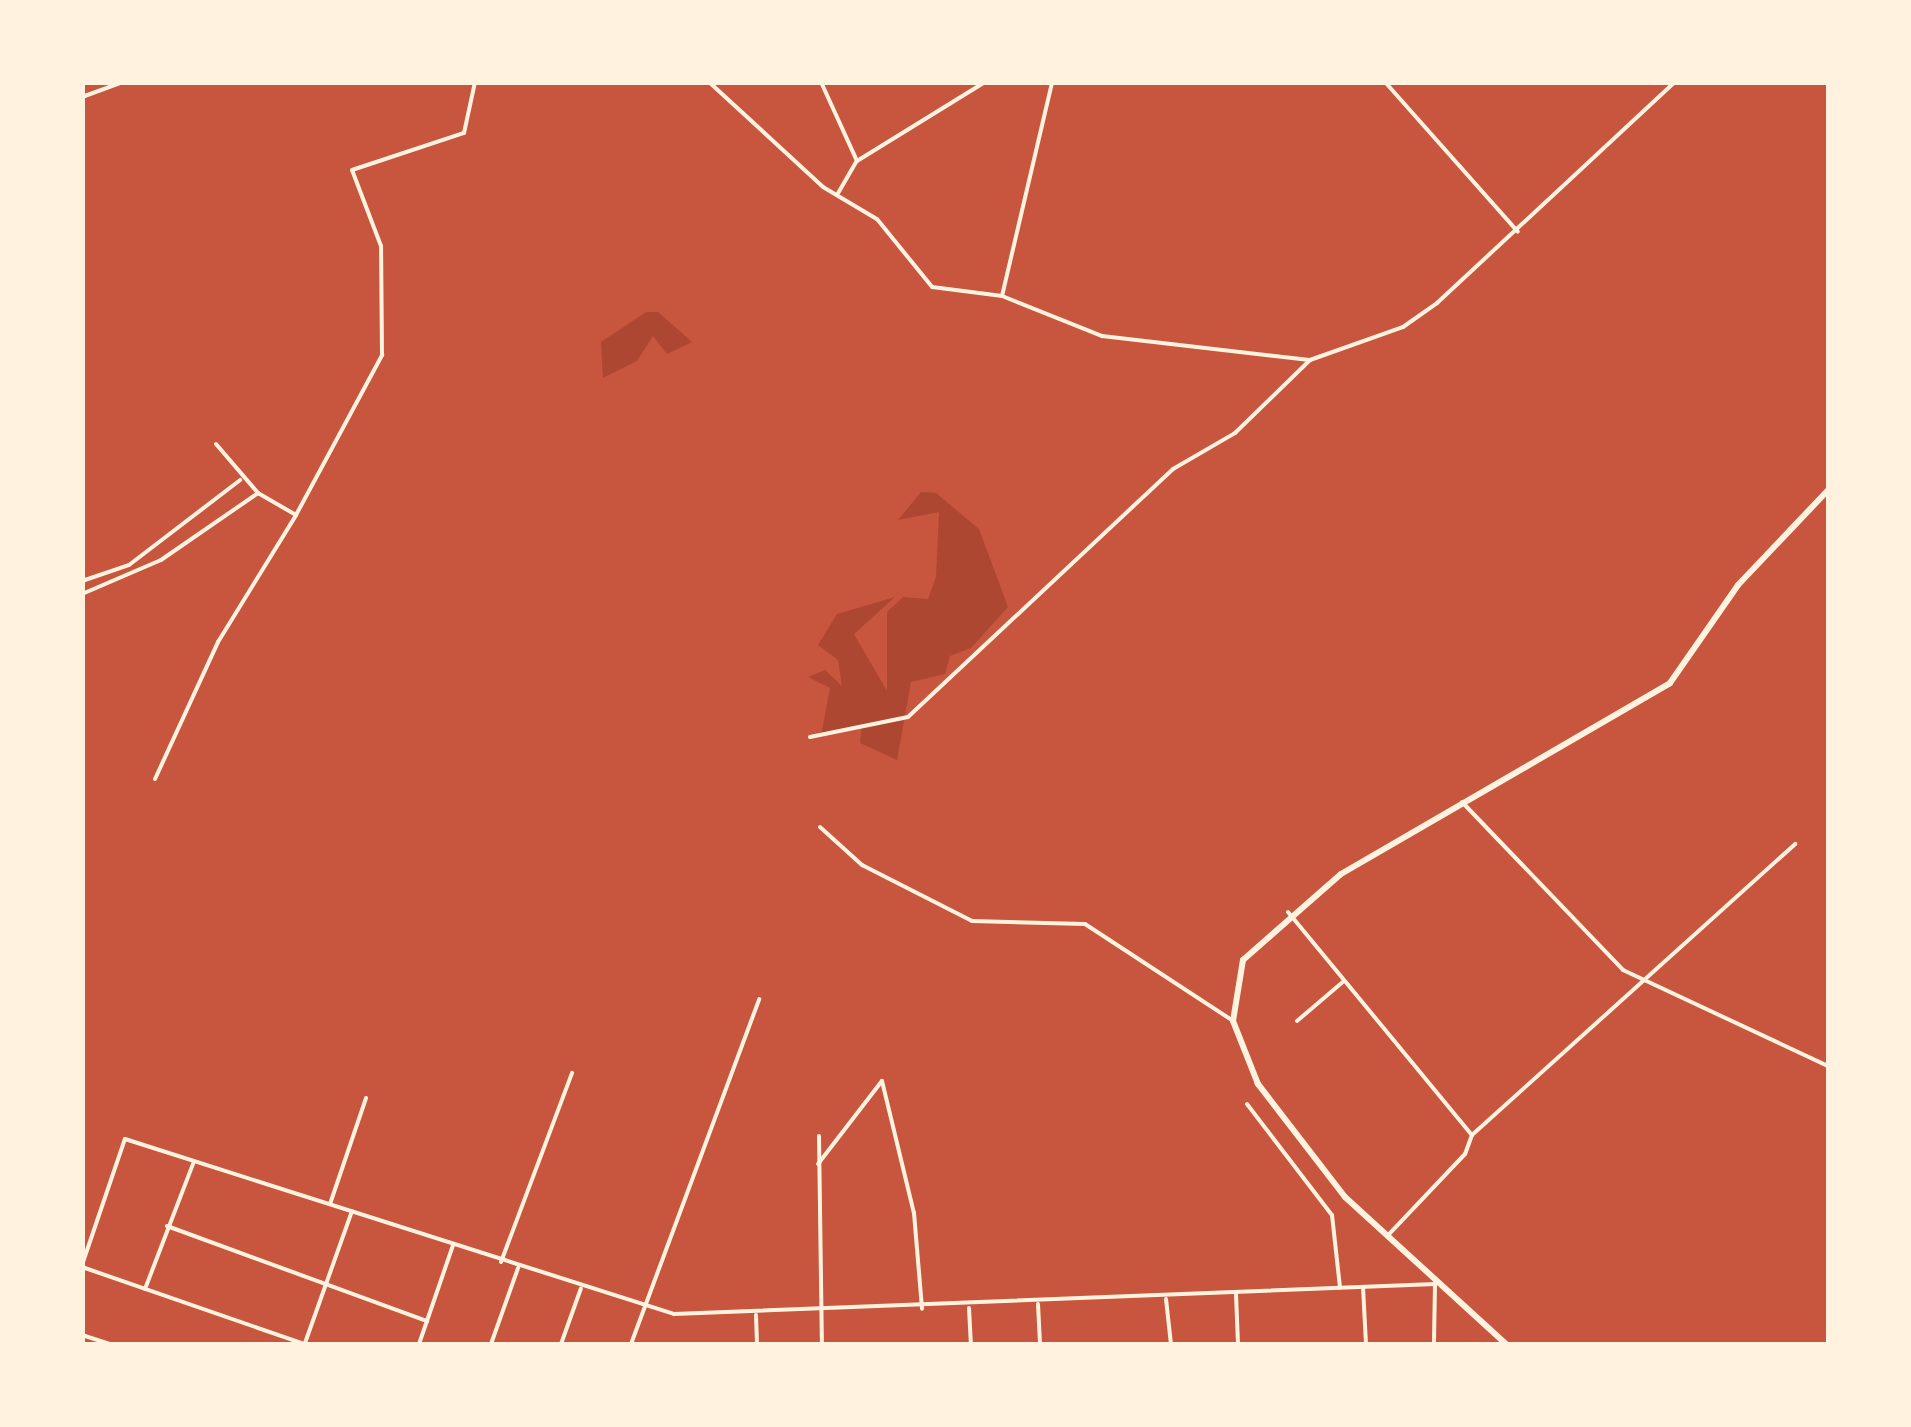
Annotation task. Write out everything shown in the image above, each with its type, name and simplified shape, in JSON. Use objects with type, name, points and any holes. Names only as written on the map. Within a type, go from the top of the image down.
[{"type":"main road","points":[[1506,1344],[1386,1238],[1278,1113],[1233,1021],[1243,960],[1288,912],[1462,802],[1670,683],[1738,586],[1828,490]]},
{"type":"street","points":[[82,96],[123,82]]},
{"type":"street","points":[[155,779],[218,642],[296,514],[382,355],[381,246],[352,170],[464,133],[475,82]]},
{"type":"street","points":[[709,82],[837,195],[877,219],[932,287],[1002,296],[1102,336],[1310,360]]},
{"type":"street","points":[[821,82],[857,161]]},
{"type":"street","points":[[837,195],[857,161],[985,82]]},
{"type":"street","points":[[1002,296],[1052,82]]},
{"type":"street","points":[[1385,82],[1518,232]]},
{"type":"street","points":[[810,737],[908,717],[1173,469],[1235,433],[1310,360],[1403,326],[1518,232],[1675,82]]},
{"type":"street","points":[[216,444],[240,480],[296,514]]},
{"type":"street","points":[[82,581],[129,564],[240,480]]},
{"type":"street","points":[[82,594],[160,560],[258,493]]},
{"type":"street","points":[[1462,802],[1642,983],[1828,1066]]},
{"type":"street","points":[[820,827],[862,864],[972,921],[1085,924],[1233,1021]]},
{"type":"street","points":[[1386,1238],[1466,1154],[1472,1135],[1795,844]]},
{"type":"street","points":[[1288,912],[1472,1135]]},
{"type":"street","points":[[1297,1021],[1344,981]]},
{"type":"street","points":[[631,1344],[758,999]]},
{"type":"street","points":[[501,1262],[572,1073]]},
{"type":"street","points":[[818,1164],[882,1080],[897,1116],[922,1309]]},
{"type":"street","points":[[330,1204],[366,1098]]},
{"type":"street","points":[[1247,1104],[1332,1215],[1340,1288]]},
{"type":"street","points":[[819,1136],[822,1344]]},
{"type":"street","points":[[352,1211],[304,1344],[82,1266],[125,1139],[193,1164],[352,1211],[642,1309],[821,1314],[1434,1284],[1434,1344]]},
{"type":"street","points":[[145,1289],[193,1164]]},
{"type":"street","points":[[167,1226],[427,1321]]},
{"type":"street","points":[[419,1344],[453,1245]]},
{"type":"street","points":[[491,1344],[518,1268]]},
{"type":"street","points":[[1364,1287],[1366,1344]]},
{"type":"street","points":[[562,1344],[581,1288]]},
{"type":"street","points":[[1236,1293],[1238,1344]]},
{"type":"street","points":[[1166,1299],[1171,1344]]},
{"type":"street","points":[[1038,1304],[1040,1344]]},
{"type":"street","points":[[969,1308],[972,1344]]},
{"type":"street","points":[[756,1315],[758,1344]]},
{"type":"street","points":[[82,1335],[110,1344]]},
{"type":"shaded area","points":[[646,312],[658,312],[692,342],[667,354],[653,336],[637,361],[603,378],[601,342]]},
{"type":"shaded area","points":[[921,492],[936,493],[979,529],[1008,607],[971,648],[950,656],[945,674],[911,682],[897,760],[860,743],[862,724],[821,736],[830,688],[808,677],[825,670],[842,686],[838,660],[818,645],[837,614],[895,597],[854,634],[887,691],[887,612],[903,597],[928,599],[936,577],[939,512],[898,520]]}]
